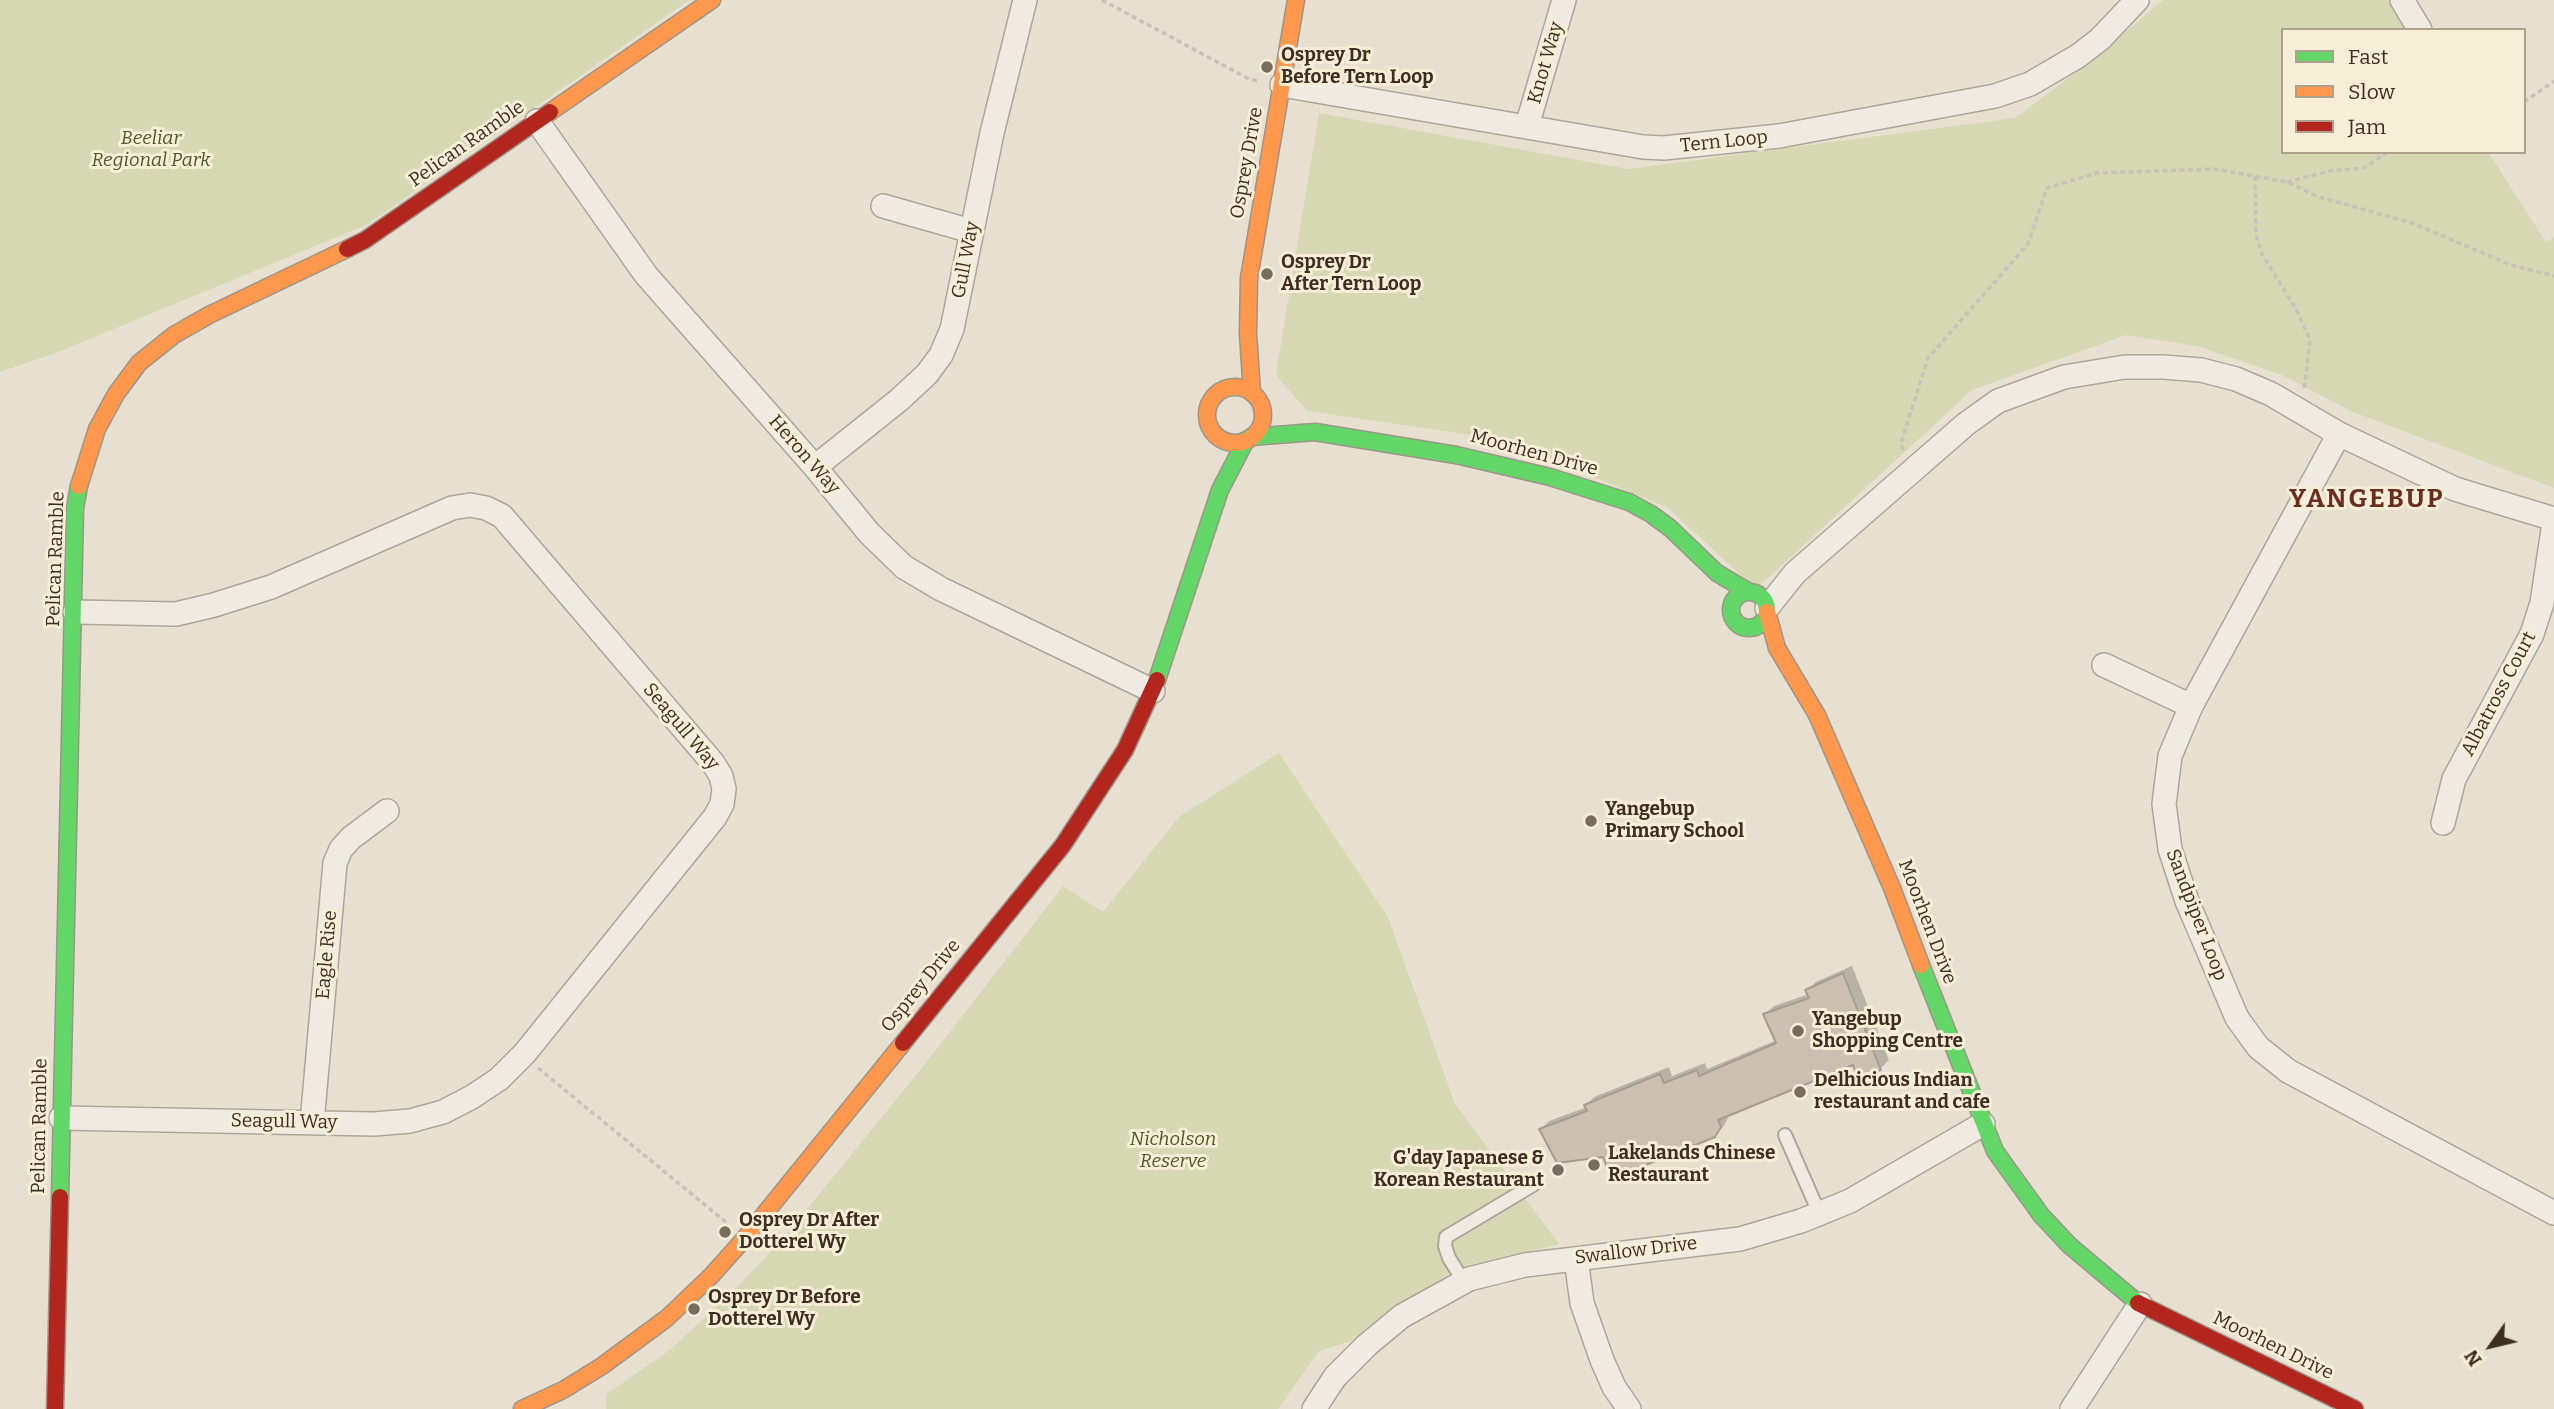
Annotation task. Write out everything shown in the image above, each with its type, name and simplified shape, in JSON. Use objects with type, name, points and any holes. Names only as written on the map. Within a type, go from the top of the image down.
[{"type":"street","name":"Pelican Ramble","points":[[55,1409],[75,612],[75,508],[82,473],[97,429],[116,394],[139,363],[174,335],[209,315],[365,240],[712,0]]},
{"type":"street","name":"Gull Way","points":[[815,467],[899,400],[927,374],[941,355],[952,329],[1002,87],[1025,0]]},
{"type":"street","name":"Osprey Drive","points":[[1256,398],[1248,334],[1249,278],[1296,0]]},
{"type":"street","name":"Knot Way","points":[[1527,126],[1564,0]]},
{"type":"street","name":"Tern Loop","points":[[1282,85],[1643,147],[1664,148],[1779,136],[1995,96],[2030,84],[2078,56],[2100,40],[2137,0]]},
{"type":"street","points":[[2402,0],[2419,28]]},
{"type":"street","name":"Heron Way","points":[[537,121],[646,275],[815,467],[869,533],[904,567],[941,589],[1153,691]]},
{"type":"street","points":[[883,206],[971,231]]},
{"type":"street","name":"Osprey Drive","points":[[1220,391],[1248,334]]},
{"type":"street","points":[[1750,628],[1762,623],[1754,601],[1795,573],[1966,424],[1998,401],[2054,380],[2125,367],[2201,370],[2236,379],[2301,410],[2339,434],[2455,489],[2554,521]]},
{"type":"street","points":[[1236,387],[1256,398],[1262,422],[1248,439],[1229,442],[1214,434],[1207,419],[1207,411],[1209,403],[1220,391],[1236,387]]},
{"type":"street","name":"Moorhen Drive","points":[[1256,398],[1315,432]]},
{"type":"street","name":"Moorhen Drive","points":[[1248,439],[1315,432],[1457,455],[1550,477],[1629,502],[1670,528],[1717,573],[1754,601],[1777,648],[1806,695],[1839,765],[1892,888],[1995,1151],[2041,1215],[2069,1245],[2140,1304],[2355,1409]]},
{"type":"street","name":"Osprey Drive","points":[[1214,434],[1220,490]]},
{"type":"street","name":"Sandpiper Loop","points":[[2339,434],[2191,706],[2170,756],[2165,783],[2166,829],[2187,901],[2237,1018],[2258,1046],[2288,1071],[2554,1213]]},
{"type":"street","name":"Osprey Drive","points":[[522,1409],[568,1399],[613,1358],[667,1318],[711,1276],[745,1238],[1063,845],[1125,750],[1153,691],[1177,628],[1220,490],[1248,439]]},
{"type":"street","name":"Seagull Way","points":[[61,1118],[374,1124],[410,1121],[443,1112],[499,1079],[525,1054],[715,817],[722,804],[724,789],[721,776],[713,763],[502,516],[486,508],[470,505],[452,508],[271,587],[214,605],[176,614],[75,612]]},
{"type":"street","name":"Albatross Court","points":[[2443,823],[2454,779],[2532,634],[2542,603],[2554,521]]},
{"type":"street","name":"Moorhen Drive","points":[[1754,601],[1732,617],[1777,648]]},
{"type":"street","points":[[2104,665],[2191,706]]},
{"type":"street","name":"Eagle Rise","points":[[312,1123],[335,863],[341,849],[351,838],[387,811]]},
{"type":"street","name":"Swallow Drive","points":[[1314,1409],[1335,1377],[1367,1345],[1402,1316],[1464,1282],[1525,1265],[1740,1239],[1820,1215],[1850,1201],[1983,1124]]},
{"type":"street","points":[[1576,1259],[1582,1303],[1602,1360],[1614,1387],[1629,1409]]},
{"type":"street","points":[[2072,1409],[2140,1304]]},
{"type":"lane","points":[[1786,1135],[1820,1215]]},
{"type":"lane","points":[[1464,1282],[1449,1258],[1447,1237],[1533,1185]]},
{"type":"path","points":[[1102,0],[1249,79],[1282,85]]},
{"type":"path","points":[[2526,101],[2554,81]]},
{"type":"path","points":[[2287,183],[2330,171],[2364,168],[2385,154]]},
{"type":"path","points":[[1917,467],[1903,451],[1901,443],[1928,358],[2028,244],[2047,188],[2096,173],[2215,169],[2287,183],[2319,197],[2412,223],[2511,265],[2554,276]]},
{"type":"path","points":[[2255,176],[2256,235],[2262,254],[2296,309],[2311,340],[2301,410]]},
{"type":"path","points":[[525,1054],[728,1225]]},
{"type":"green space","name":"Beeliar Regional Park","points":[[0,0],[689,0],[366,225],[58,352],[0,372]]},
{"type":"green space","points":[[2163,0],[2388,0],[2407,28],[2281,28],[2281,154],[2489,154],[2546,242],[2554,237],[2554,488],[2353,412],[2282,375],[2197,346],[2126,335],[1972,390],[1756,589],[1668,508],[1506,440],[1307,411],[1276,375],[1319,113],[1628,169],[2015,118],[2096,57]]},
{"type":"green space","name":"Nicholson Reserve","points":[[1279,753],[1388,917],[1455,1104],[1559,1244],[1451,1272],[1357,1339],[1319,1351],[1278,1409],[606,1409],[607,1394],[671,1349],[729,1295],[782,1240],[925,1064],[1063,886],[1103,912],[1179,817]]},
{"type":"building","points":[[1843,973],[1881,1070],[1858,1079],[1853,1065],[1718,1120],[1721,1127],[1715,1137],[1611,1179],[1603,1157],[1557,1163],[1539,1129],[1587,1111],[1584,1105],[1660,1074],[1664,1083],[1697,1070],[1699,1076],[1776,1043],[1763,1014],[1809,998],[1805,990]]},
{"type":"traffic: fast","points":[[1251,437],[1315,432],[1456,455],[1550,477],[1629,502],[1651,514],[1670,528],[1717,573],[1749,592]]},
{"type":"traffic: fast","points":[[1157,680],[1220,490],[1246,440]]},
{"type":"traffic: fast","points":[[60,1197],[75,508],[79,486]]},
{"type":"traffic: fast","points":[[1749,592],[1762,597],[1767,610],[1762,623],[1749,628],[1736,623],[1731,610],[1736,597],[1749,592]]},
{"type":"traffic: fast","points":[[1921,965],[1995,1151],[2041,1215],[2069,1245],[2138,1303]]},
{"type":"traffic: slow","points":[[550,112],[712,0]]},
{"type":"traffic: slow","points":[[1252,393],[1248,334],[1249,278],[1296,0]]},
{"type":"traffic: slow","points":[[79,486],[97,429],[116,394],[139,363],[174,335],[209,315],[347,249]]},
{"type":"traffic: slow","points":[[1235,387],[1246,389],[1255,395],[1261,404],[1263,415],[1261,426],[1255,435],[1246,441],[1235,443],[1224,441],[1215,435],[1209,426],[1207,415],[1209,404],[1215,395],[1224,389],[1235,387]]},
{"type":"traffic: slow","points":[[1767,612],[1777,648],[1817,715],[1892,888],[1921,965]]},
{"type":"traffic: slow","points":[[522,1409],[563,1390],[602,1366],[667,1318],[711,1276],[903,1043]]},
{"type":"traffic: jam","points":[[347,249],[365,240],[550,112]]},
{"type":"traffic: jam","points":[[903,1043],[1063,845],[1125,750],[1157,680]]},
{"type":"traffic: jam","points":[[55,1409],[60,1197]]},
{"type":"traffic: jam","points":[[2138,1303],[2355,1409]]},
{"type":"place","name":"Osprey Dr Before Tern Loop","points":[[1267,67]]},
{"type":"place","name":"Osprey Dr After Tern Loop","points":[[1267,274]]},
{"type":"place","name":"Yangebup Primary School","points":[[1591,821]]},
{"type":"place","name":"Yangebup Shopping Centre","points":[[1798,1031]]},
{"type":"place","name":"Delhicious Indian restaurant and cafe","points":[[1800,1092]]},
{"type":"place","name":"Lakelands Chinese Restaurant","points":[[1594,1165]]},
{"type":"place","name":"G'day Japanese & Korean Restaurant","points":[[1558,1170]]},
{"type":"place","name":"Osprey Dr After Dotterel Wy","points":[[725,1232]]},
{"type":"place","name":"Osprey Dr Before Dotterel Wy","points":[[694,1309]]},
{"type":"district","name":"YANGEBUP","points":[[2367,500]]}]
